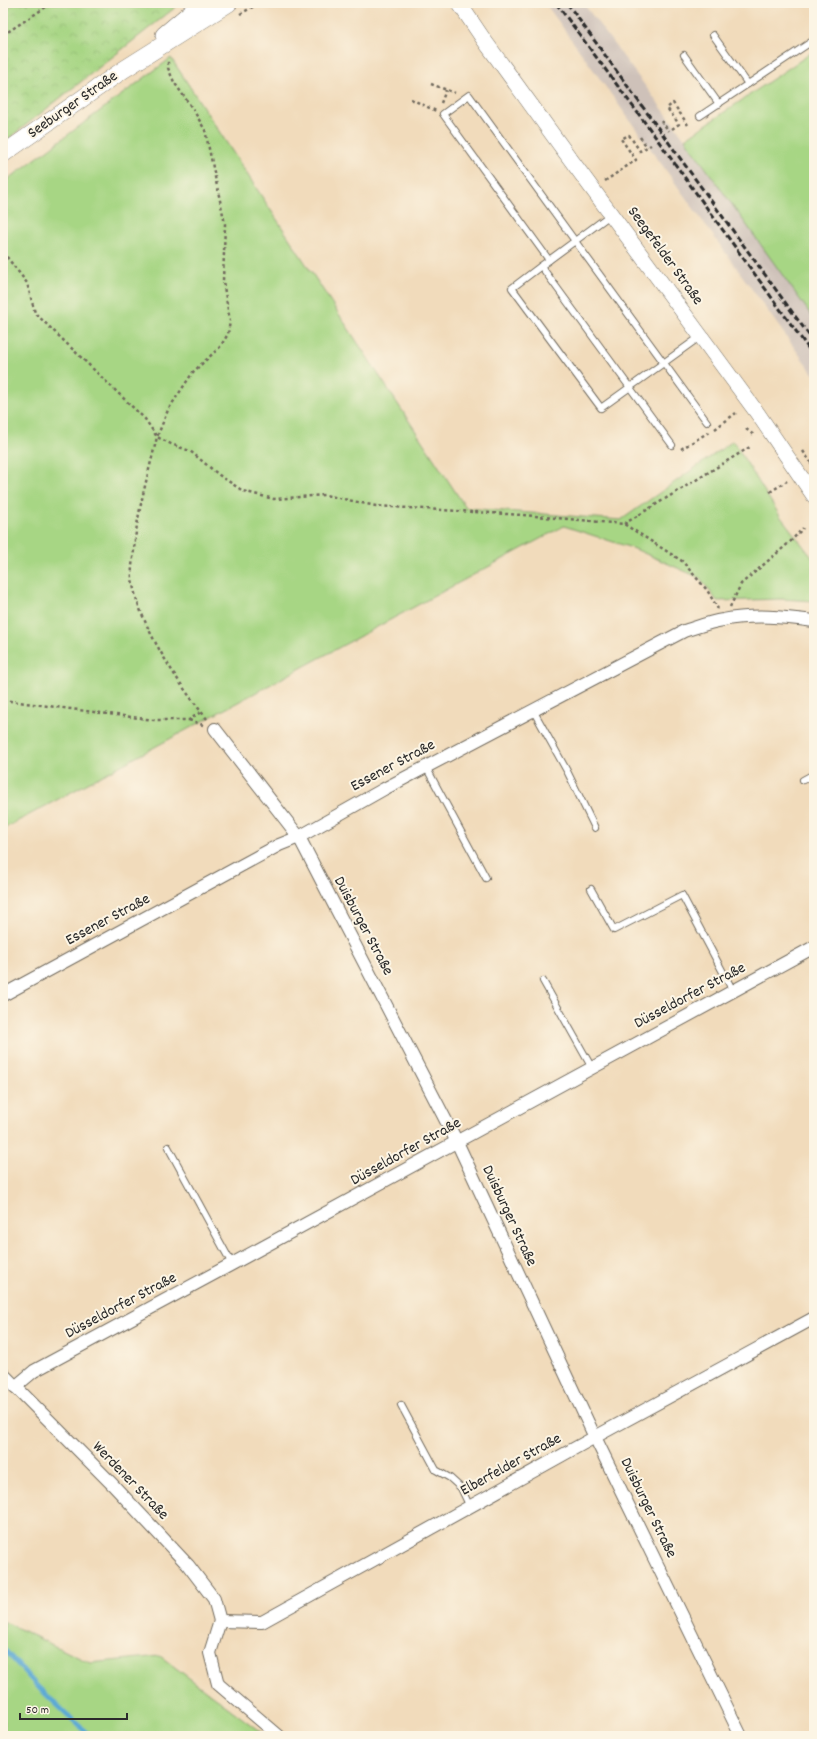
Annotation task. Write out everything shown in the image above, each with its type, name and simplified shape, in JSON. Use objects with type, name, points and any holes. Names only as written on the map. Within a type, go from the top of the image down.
[{"type":"main road","name":"Seeburger Straße","points":[[123,70],[202,3]]},
{"type":"main road","name":"Seeburger Straße","points":[[3,154],[123,70],[229,3]]},
{"type":"street","name":"Seegefelder Straße","points":[[451,3],[484,40]]},
{"type":"street","name":"Seegefelder Straße","points":[[460,3],[484,40],[701,336],[790,459],[814,496]]},
{"type":"street","name":"Essener Straße","points":[[3,995],[280,845],[299,837],[426,767],[684,631],[724,620],[756,617],[781,617],[814,621]]},
{"type":"street","name":"Duisburger Straße","points":[[215,729],[299,837],[457,1142],[595,1437],[741,1736]]},
{"type":"street","name":"Düsseldorfer Straße","points":[[15,1387],[34,1371],[814,948]]},
{"type":"street","name":"Elberfelder Straße","points":[[220,1621],[262,1622],[595,1437],[813,1320]]},
{"type":"street","name":"Werdener Straße","points":[[3,1374],[188,1565],[214,1599],[220,1621]]},
{"type":"street","points":[[220,1621],[210,1653],[218,1684],[278,1736]]},
{"type":"lane","points":[[713,35],[748,84]]},
{"type":"lane","points":[[700,116],[814,40]]},
{"type":"lane","points":[[684,55],[718,104]]},
{"type":"lane","points":[[549,260],[443,114],[469,95],[707,422]]},
{"type":"lane","points":[[611,214],[512,288],[601,408],[701,336]]},
{"type":"lane","points":[[541,266],[631,386],[672,445]]},
{"type":"lane","points":[[534,710],[567,771],[595,828]]},
{"type":"lane","points":[[426,767],[486,878]]},
{"type":"lane","points":[[803,780],[814,774]]},
{"type":"lane","points":[[591,889],[614,930],[682,895],[733,991]]},
{"type":"lane","points":[[543,981],[592,1068]]},
{"type":"lane","points":[[168,1147],[232,1264]]},
{"type":"lane","points":[[400,1405],[436,1470],[450,1478],[461,1488],[470,1507]]},
{"type":"path","points":[[3,34],[52,3]]},
{"type":"path","points":[[168,56],[168,68],[174,82],[205,130],[225,224],[223,281],[230,321],[228,334],[220,347],[193,372],[168,410],[157,437],[136,523],[131,577],[139,608],[176,678],[215,729]]},
{"type":"path","points":[[431,84],[466,98]]},
{"type":"path","points":[[411,99],[443,114]]},
{"type":"path","points":[[662,121],[671,130],[679,124],[667,108],[673,103],[688,125]]},
{"type":"path","points":[[603,178],[606,181],[636,160],[621,139],[629,135],[640,151],[651,145]]},
{"type":"path","points":[[640,137],[647,147]]},
{"type":"path","points":[[3,252],[28,283],[35,313],[144,419],[157,437],[171,444],[190,450],[220,475],[243,491],[274,499],[325,495],[376,506],[523,515],[624,524],[682,561],[707,590],[724,620]]},
{"type":"path","points":[[672,445],[677,452],[736,414]]},
{"type":"path","points":[[746,429],[758,438]]},
{"type":"path","points":[[624,524],[750,447]]},
{"type":"path","points":[[770,492],[788,481],[784,475]]},
{"type":"path","points":[[724,620],[741,584],[790,542],[803,528]]},
{"type":"path","points":[[3,700],[154,720],[189,720],[201,712]]},
{"type":"shaded area","points":[[545,3],[583,3],[685,139],[814,319],[814,375]]},
{"type":"green space","points":[[15,3],[181,3],[3,143],[3,12]]},
{"type":"green space","points":[[814,51],[814,319],[685,139]]},
{"type":"green space","points":[[171,58],[466,508],[621,520],[733,441],[780,516],[814,560],[814,601],[781,599],[717,601],[700,578],[635,549],[564,526],[3,829],[3,183]]},
{"type":"green space","points":[[3,1621],[90,1663],[160,1656],[266,1736],[3,1736]]},
{"type":"waterway","points":[[3,1648],[38,1687],[90,1736]]},
{"type":"railway","points":[[556,3],[649,128],[814,356]]},
{"type":"railway","points":[[567,3],[814,342]]}]
